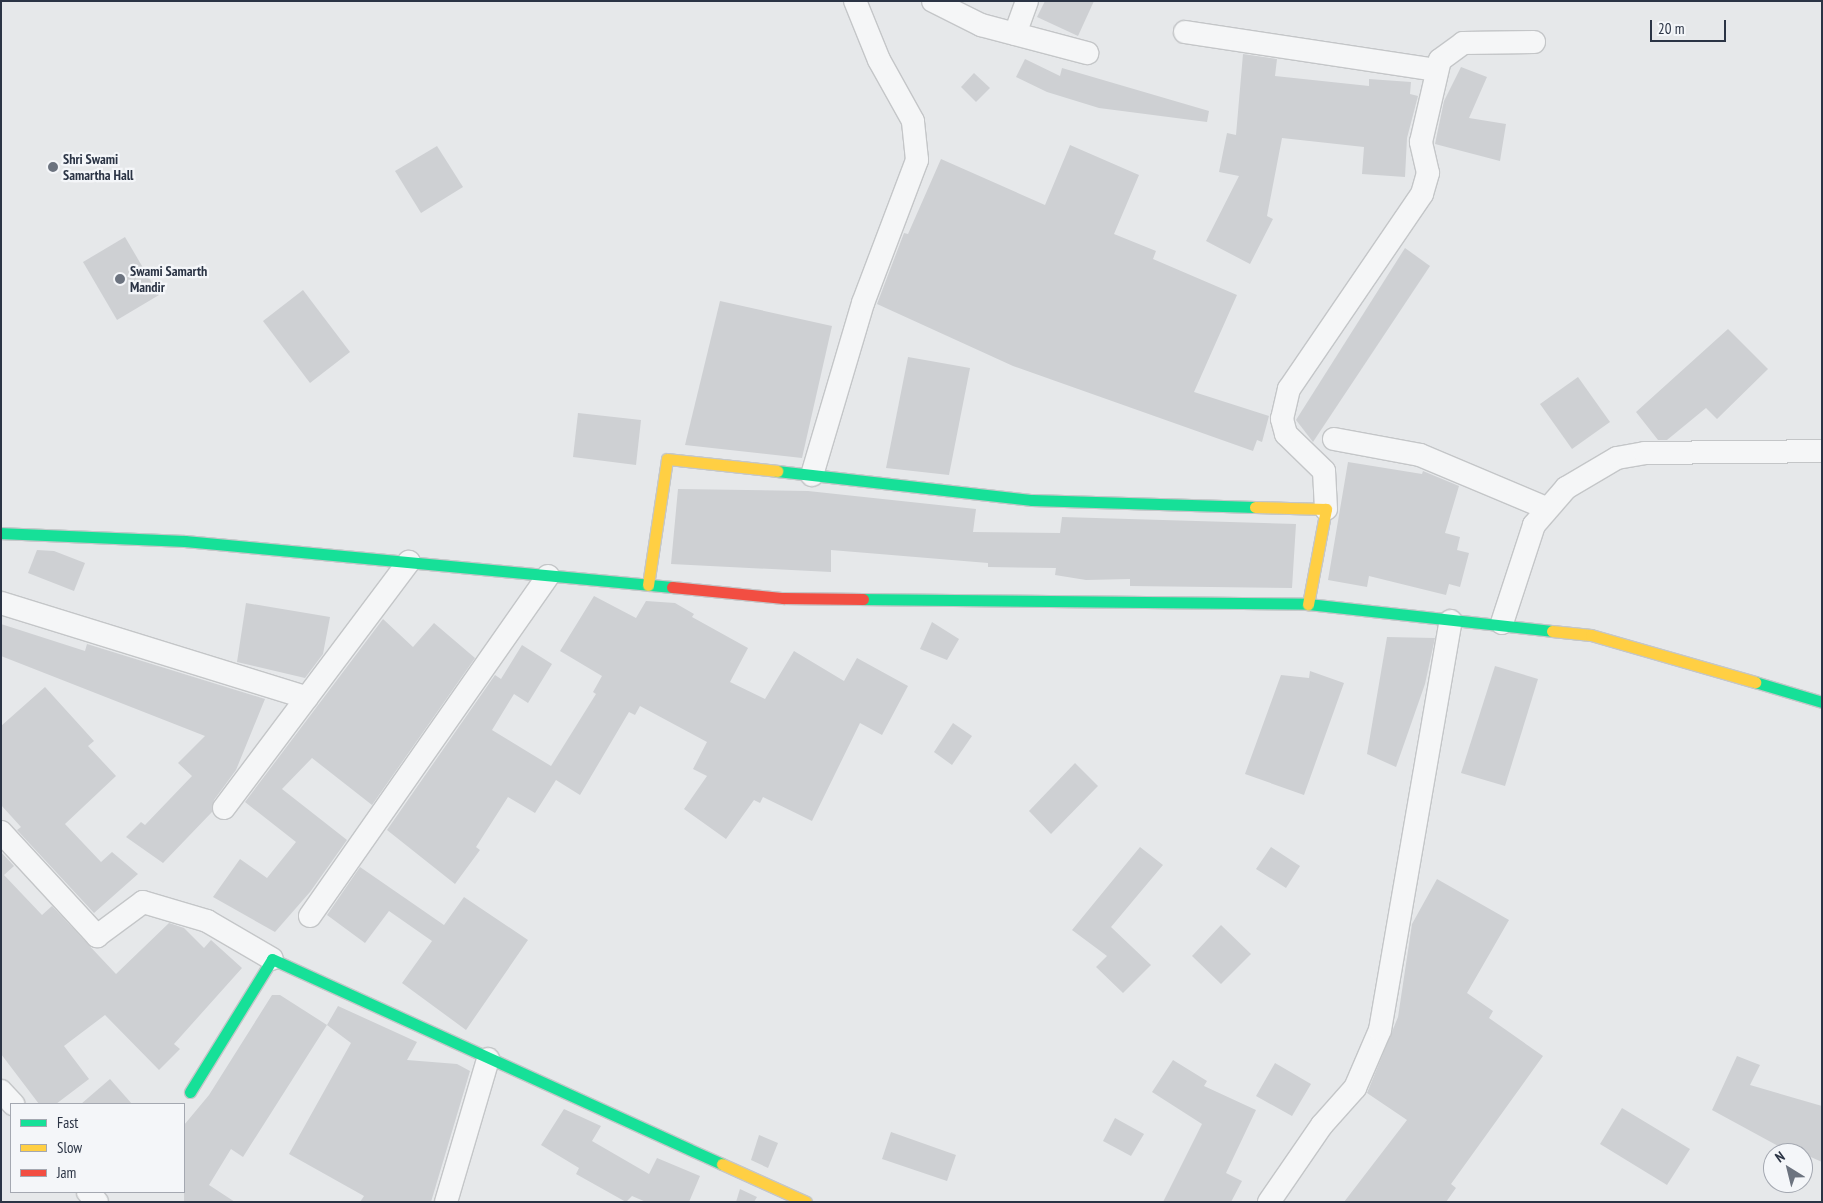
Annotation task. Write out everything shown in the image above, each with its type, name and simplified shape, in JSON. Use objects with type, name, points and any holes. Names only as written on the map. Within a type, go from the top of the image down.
[{"type":"street","points":[[812,475],[863,303],[917,160],[913,121],[879,60],[854,1]]},
{"type":"street","points":[[933,1],[981,25],[1087,53]]},
{"type":"street","points":[[1015,34],[1028,1]]},
{"type":"street","points":[[1185,32],[1436,70]]},
{"type":"street","points":[[1308,604],[1326,509],[1324,471],[1286,434],[1283,403],[1338,312],[1422,194],[1428,173],[1421,142],[1436,70],[1449,50],[1463,43],[1534,42]]},
{"type":"street","points":[[1334,439],[1420,455],[1546,508]]},
{"type":"street","points":[[1502,623],[1534,525],[1546,508],[1566,488],[1617,458],[1822,450]]},
{"type":"street","points":[[648,585],[667,459],[1032,500],[1326,509]]},
{"type":"street","points":[[2,536],[185,541],[783,598],[1308,604],[1451,621],[1502,623],[1591,635],[1822,702]]},
{"type":"street","points":[[224,808],[409,562]]},
{"type":"street","points":[[310,916],[548,576]]},
{"type":"street","points":[[1,603],[307,698]]},
{"type":"street","points":[[1270,1202],[1322,1125],[1355,1088],[1380,1030],[1451,621]]},
{"type":"street","points":[[1,832],[97,936],[143,902],[207,921],[272,958],[488,1059],[806,1202]]},
{"type":"street","points":[[190,1092],[272,958]]},
{"type":"street","points":[[446,1202],[488,1059]]},
{"type":"street","points":[[1,1091],[12,1103]]},
{"type":"building","points":[[1045,1],[1094,1],[1078,36],[1037,17]]},
{"type":"building","points":[[1243,54],[1277,59],[1275,76],[1369,86],[1369,79],[1411,82],[1410,94],[1418,96],[1407,138],[1405,177],[1362,174],[1364,147],[1282,138],[1267,216],[1273,219],[1250,264],[1206,241],[1239,176],[1219,172],[1227,133],[1236,135]]},
{"type":"building","points":[[1025,59],[1060,76],[1062,68],[1209,111],[1207,122],[1099,108],[1047,92],[1016,77]]},
{"type":"building","points":[[1461,67],[1487,77],[1469,118],[1506,124],[1500,161],[1435,144],[1444,101]]},
{"type":"building","points":[[974,73],[990,88],[976,102],[961,87]]},
{"type":"building","points":[[1070,145],[1139,175],[1114,234],[1156,251],[1153,259],[1237,295],[1194,392],[1269,416],[1262,442],[1257,440],[1253,451],[1013,366],[877,304],[904,233],[908,234],[941,159],[1045,205]]},
{"type":"building","points":[[437,146],[463,187],[421,213],[395,171]]},
{"type":"building","points":[[125,237],[159,295],[117,320],[83,262]]},
{"type":"building","points":[[1405,248],[1430,266],[1313,442],[1296,420]]},
{"type":"building","points":[[303,290],[350,352],[310,383],[263,321]]},
{"type":"building","points":[[720,301],[832,326],[802,458],[685,445]]},
{"type":"building","points":[[1728,329],[1768,369],[1717,419],[1706,408],[1667,440],[1658,440],[1636,412]]},
{"type":"building","points":[[908,357],[970,368],[949,475],[886,468]]},
{"type":"building","points":[[1578,377],[1610,422],[1572,449],[1540,404]]},
{"type":"building","points":[[578,413],[641,420],[636,465],[573,457]]},
{"type":"building","points":[[1348,462],[1422,474],[1423,471],[1459,486],[1445,533],[1460,537],[1457,550],[1469,553],[1460,587],[1449,584],[1446,595],[1369,576],[1367,587],[1328,580]]},
{"type":"building","points":[[678,489],[808,491],[976,509],[973,532],[1060,533],[1062,517],[1296,524],[1292,588],[1130,586],[1130,579],[1086,580],[1055,575],[1056,568],[988,567],[988,563],[831,550],[831,572],[671,564]]},
{"type":"building","points":[[37,550],[54,551],[85,563],[74,591],[28,573]]},
{"type":"building","points":[[594,596],[636,618],[646,601],[675,603],[694,614],[692,617],[748,648],[730,682],[765,699],[794,651],[844,681],[857,658],[908,686],[882,735],[860,723],[812,821],[763,797],[760,803],[754,800],[726,839],[684,809],[707,776],[693,769],[707,742],[640,706],[635,715],[629,712],[580,795],[556,780],[535,813],[508,797],[476,847],[480,850],[455,884],[387,830],[495,675],[501,679],[522,645],[552,664],[528,703],[514,694],[492,730],[551,766],[596,694],[593,692],[602,676],[560,651]]},
{"type":"building","points":[[246,603],[330,617],[323,654],[305,678],[237,662]]},
{"type":"building","points":[[383,619],[413,647],[434,623],[475,658],[372,805],[312,758],[282,789],[347,840],[310,892],[275,932],[213,897],[240,859],[267,878],[296,842],[245,802]]},
{"type":"building","points":[[932,622],[959,639],[947,660],[920,649]]},
{"type":"building","points":[[1,624],[85,651],[87,644],[265,699],[236,770],[214,800],[212,812],[163,863],[126,837],[141,822],[145,825],[192,776],[178,763],[205,736],[1,656]]},
{"type":"building","points":[[1387,637],[1435,638],[1425,684],[1396,767],[1367,754]]},
{"type":"building","points":[[1495,666],[1538,679],[1505,786],[1461,773]]},
{"type":"building","points":[[1310,671],[1344,683],[1304,795],[1245,774],[1281,675],[1309,678]]},
{"type":"building","points":[[45,687],[94,741],[88,746],[116,776],[65,824],[101,862],[112,852],[138,874],[94,913],[17,830],[21,827],[1,805],[1,726]]},
{"type":"building","points":[[953,723],[972,736],[952,765],[934,752]]},
{"type":"building","points":[[1075,763],[1098,786],[1051,834],[1029,811]]},
{"type":"building","points":[[1140,847],[1163,865],[1111,927],[1151,965],[1123,993],[1096,967],[1107,956],[1072,930]]},
{"type":"building","points":[[1271,847],[1300,866],[1286,888],[1256,869]]},
{"type":"building","points":[[1,852],[14,866],[4,875],[42,915],[52,906],[116,974],[169,923],[184,928],[204,948],[211,940],[242,968],[174,1044],[180,1049],[159,1070],[105,1015],[64,1046],[89,1079],[57,1103],[38,1103],[1,1054]]},
{"type":"building","points":[[360,867],[444,925],[464,897],[528,940],[466,1030],[402,983],[432,941],[389,911],[365,943],[327,915]]},
{"type":"building","points":[[1437,879],[1509,920],[1467,993],[1493,1011],[1489,1018],[1543,1056],[1451,1184],[1456,1188],[1446,1202],[1344,1202],[1407,1120],[1367,1093],[1398,1017],[1412,924]]},
{"type":"building","points":[[1221,925],[1251,954],[1221,984],[1192,956]]},
{"type":"building","points":[[272,995],[280,995],[327,1025],[243,1157],[231,1149],[209,1185],[235,1202],[184,1202],[185,1124],[209,1095]]},
{"type":"building","points":[[338,1006],[417,1042],[407,1060],[457,1064],[470,1071],[431,1202],[360,1202],[364,1196],[289,1154],[351,1043],[327,1025]]},
{"type":"building","points":[[1737,1056],[1760,1065],[1750,1085],[1822,1106],[1822,1162],[1813,1158],[1813,1143],[1773,1143],[1712,1110]]},
{"type":"building","points":[[1173,1060],[1207,1081],[1204,1086],[1256,1110],[1226,1173],[1242,1181],[1231,1202],[1163,1202],[1202,1124],[1152,1092]]},
{"type":"building","points":[[1275,1063],[1311,1084],[1292,1116],[1256,1096]]},
{"type":"building","points":[[110,1079],[131,1103],[82,1103]]},
{"type":"building","points":[[1622,1108],[1690,1149],[1667,1185],[1600,1144]]},
{"type":"building","points":[[564,1109],[601,1126],[592,1141],[649,1174],[657,1158],[700,1176],[689,1202],[646,1202],[632,1196],[626,1202],[576,1174],[579,1168],[541,1145]]},
{"type":"building","points":[[1115,1118],[1144,1134],[1131,1156],[1103,1141]]},
{"type":"building","points":[[891,1132],[956,1155],[947,1181],[882,1159]]},
{"type":"building","points":[[759,1135],[778,1143],[768,1168],[751,1160]]},
{"type":"building","points":[[740,1189],[757,1197],[754,1202],[736,1202]]},
{"type":"traffic: fast","points":[[777,471],[1032,500],[1255,507]]},
{"type":"traffic: fast","points":[[1,533],[185,541],[672,587]]},
{"type":"traffic: fast","points":[[863,599],[1308,604],[1552,631]]},
{"type":"traffic: fast","points":[[1755,682],[1822,702]]},
{"type":"traffic: fast","points":[[190,1092],[272,959],[722,1164]]},
{"type":"traffic: slow","points":[[648,585],[667,459],[777,471]]},
{"type":"traffic: slow","points":[[1255,507],[1326,509],[1308,604]]},
{"type":"traffic: slow","points":[[1552,631],[1591,635],[1755,682]]},
{"type":"traffic: slow","points":[[722,1164],[806,1202]]},
{"type":"traffic: jam","points":[[672,587],[783,598],[863,599]]},
{"type":"place","name":"Shri Swami Samartha Hall","points":[[53,167]]},
{"type":"place","name":"Swami Samarth Mandir","points":[[120,279]]}]
